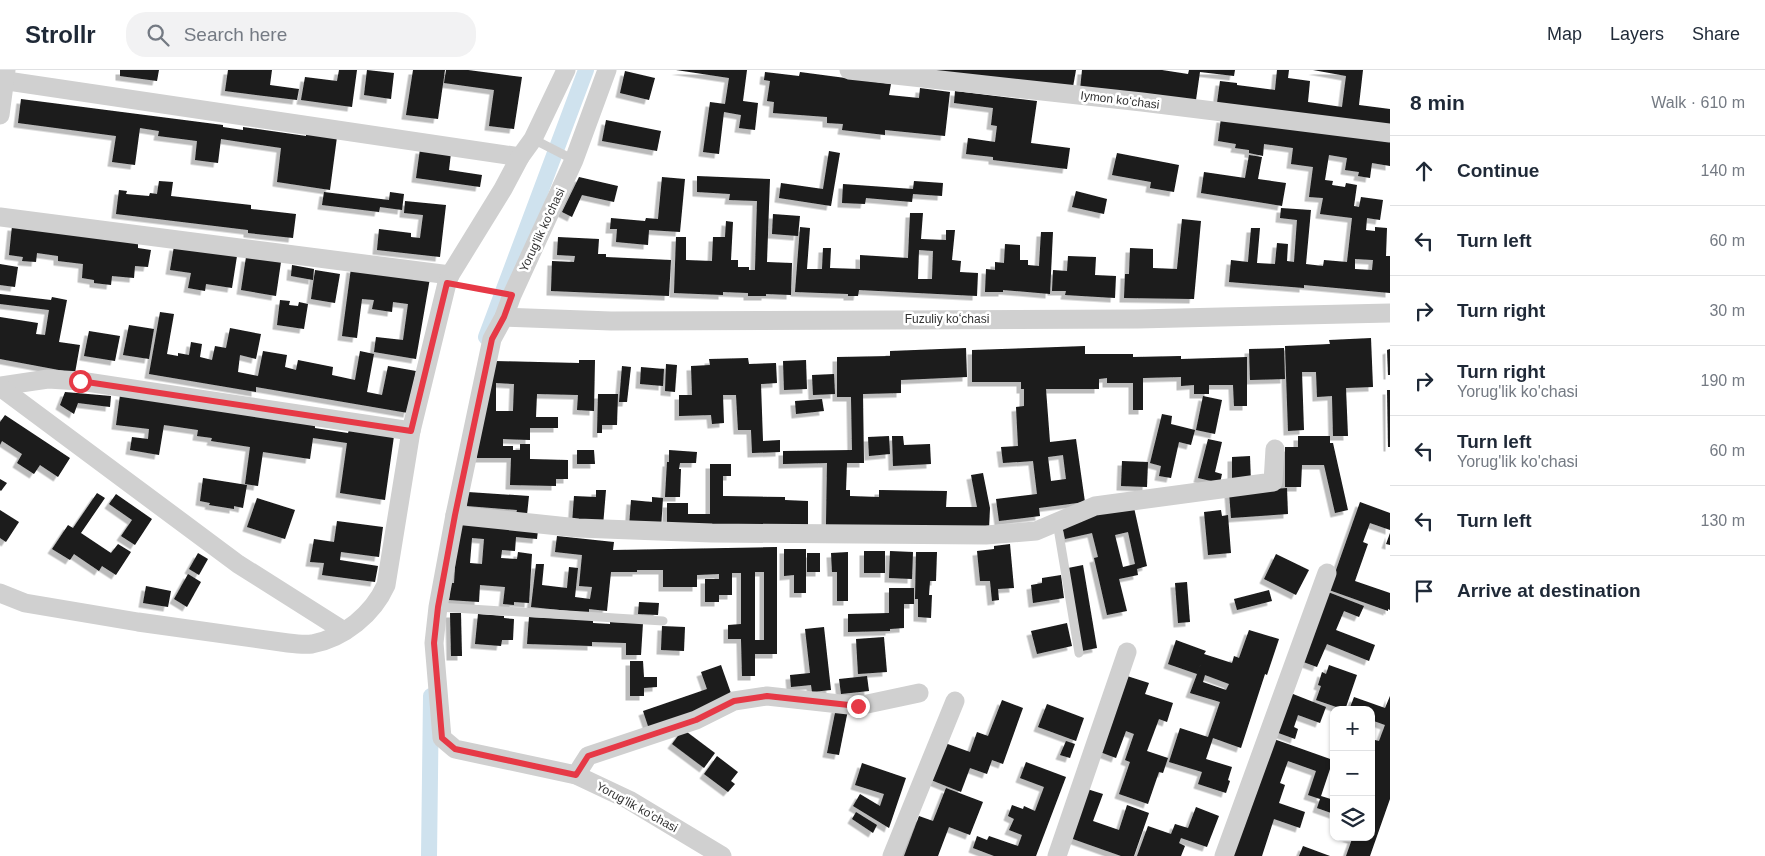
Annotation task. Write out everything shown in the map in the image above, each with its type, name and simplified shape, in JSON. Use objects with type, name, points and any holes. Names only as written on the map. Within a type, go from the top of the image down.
[{"type":"street","points":[[0,593],[25,602],[138,622],[288,643],[310,644],[330,638],[344,631],[370,612],[380,599],[386,585],[411,431],[448,279],[520,157],[534,139],[566,70]]},
{"type":"street","name":"Yorug'lik ko'chasi","points":[[607,70],[574,160],[512,295],[504,317],[492,339],[455,515],[438,607],[434,643],[442,738],[455,749],[576,775],[629,800],[722,856]]},
{"type":"street","name":"Iymon koʻchasi","points":[[849,70],[1142,102],[1390,134]]},
{"type":"street","points":[[0,115],[3,77],[520,157]]},
{"type":"street","points":[[0,217],[448,279]]},
{"type":"street","name":"Fuzuliy koʻchasi","points":[[504,317],[611,321],[1128,319],[1390,313]]},
{"type":"street","points":[[0,387],[48,379],[80,381],[411,431]]},
{"type":"street","points":[[0,387],[238,564],[344,631]]},
{"type":"street","points":[[455,515],[578,528],[732,533],[986,535],[1036,531],[1096,506],[1273,482],[1275,449]]},
{"type":"street","points":[[1224,856],[1327,573]]},
{"type":"street","points":[[1057,856],[1127,652]]},
{"type":"street","points":[[576,775],[588,756],[696,720],[734,701],[767,696],[858,706],[919,693]]},
{"type":"street","points":[[892,856],[955,701]]},
{"type":"lane","points":[[534,139],[574,160]]},
{"type":"lane","points":[[1057,522],[1079,653]]},
{"type":"lane","points":[[438,607],[663,621]]},
{"type":"path","points":[[448,279],[512,295]]},
{"type":"building","points":[[120,70],[159,70],[157,81],[120,76]]},
{"type":"building","points":[[228,70],[272,70],[270,85],[299,89],[297,100],[225,91]]},
{"type":"building","points":[[339,70],[357,70],[352,107],[301,100],[305,77],[337,81]]},
{"type":"building","points":[[367,70],[394,73],[391,99],[364,95]]},
{"type":"building","points":[[413,70],[445,70],[438,119],[406,115]]},
{"type":"building","points":[[446,70],[468,70],[522,77],[514,129],[489,126],[494,90],[444,83]]},
{"type":"building","points":[[676,70],[747,70],[743,101],[758,103],[755,130],[739,128],[741,115],[724,112],[719,154],[703,152],[710,102],[725,104],[729,78]]},
{"type":"building","points":[[911,70],[1076,70],[1073,87]]},
{"type":"building","points":[[1082,70],[1162,70],[1188,74],[1189,70],[1235,70],[1234,76],[1200,72],[1196,100],[1080,90]]},
{"type":"building","points":[[1277,70],[1289,70],[1288,78],[1310,81],[1308,102],[1342,107],[1346,76],[1313,70],[1363,70],[1359,105],[1390,109],[1390,126],[1217,103],[1220,81],[1275,90]]},
{"type":"building","points":[[625,71],[655,78],[649,100],[620,93]]},
{"type":"building","points":[[765,72],[799,76],[800,72],[891,84],[889,95],[919,98],[920,88],[950,92],[945,136],[885,130],[885,135],[842,130],[843,124],[827,123],[827,117],[773,113],[774,102],[767,101],[770,81],[764,80]]},
{"type":"building","points":[[955,91],[1037,101],[1031,143],[1070,148],[1067,169],[993,160],[993,157],[966,154],[968,138],[995,142],[997,126],[991,125],[993,108],[954,103]]},
{"type":"building","points":[[21,99],[223,125],[223,127],[243,130],[243,127],[306,136],[306,133],[337,137],[330,190],[277,182],[281,148],[221,139],[218,163],[195,160],[197,141],[158,136],[159,131],[140,128],[135,165],[112,162],[116,136],[18,123]]},
{"type":"building","points":[[1221,118],[1390,142],[1390,166],[1372,163],[1370,178],[1358,176],[1359,172],[1345,170],[1347,158],[1329,155],[1325,180],[1333,181],[1332,185],[1345,187],[1346,183],[1357,185],[1354,206],[1359,207],[1361,197],[1383,200],[1380,220],[1367,218],[1366,230],[1375,231],[1375,227],[1387,228],[1386,256],[1390,256],[1390,293],[1304,285],[1304,288],[1229,282],[1231,260],[1248,262],[1251,228],[1260,228],[1257,263],[1275,264],[1277,243],[1288,244],[1287,261],[1294,262],[1297,220],[1280,218],[1281,208],[1311,210],[1306,264],[1323,266],[1324,260],[1347,262],[1352,218],[1320,214],[1323,198],[1309,197],[1313,167],[1291,164],[1293,148],[1264,144],[1263,156],[1249,153],[1249,150],[1235,148],[1236,144],[1218,141]],"holes":[[[1355,259],[1373,260],[1372,270],[1355,269]]]},
{"type":"building","points":[[606,120],[661,131],[657,151],[602,141]]},
{"type":"building","points":[[420,149],[451,153],[449,170],[482,175],[480,187],[416,178]]},
{"type":"building","points":[[829,151],[840,153],[831,206],[779,198],[781,183],[823,189]]},
{"type":"building","points":[[1117,153],[1179,165],[1174,192],[1150,188],[1151,182],[1112,175]]},
{"type":"building","points":[[1249,155],[1262,157],[1258,179],[1286,183],[1282,206],[1201,193],[1204,172],[1245,178]]},
{"type":"building","points":[[697,176],[770,179],[767,262],[792,263],[791,295],[766,294],[766,296],[748,296],[748,293],[723,292],[723,295],[674,293],[676,237],[686,237],[686,260],[712,261],[713,237],[725,237],[726,221],[733,222],[731,260],[738,260],[738,267],[749,267],[749,270],[755,270],[757,201],[729,200],[730,194],[697,192]]},
{"type":"building","points":[[579,177],[618,186],[614,202],[582,195],[572,217],[562,212]]},
{"type":"building","points":[[662,177],[685,179],[680,232],[649,230],[648,245],[616,242],[617,229],[610,229],[611,218],[645,221],[646,218],[658,219]]},
{"type":"building","points":[[159,181],[173,182],[171,196],[251,205],[251,209],[296,214],[293,238],[248,233],[248,230],[116,214],[119,190],[127,191],[126,194],[149,196],[150,193],[157,194]]},
{"type":"building","points":[[914,181],[943,183],[942,196],[913,194],[912,202],[866,198],[865,204],[842,203],[843,184],[913,189]]},
{"type":"building","points":[[1076,191],[1107,199],[1104,214],[1072,207]]},
{"type":"building","points":[[324,192],[389,200],[390,192],[404,194],[402,210],[380,207],[379,212],[322,205]]},
{"type":"building","points":[[405,201],[446,205],[440,257],[377,250],[379,229],[411,233],[411,237],[420,238],[423,215],[404,213]]},
{"type":"building","points":[[910,213],[923,213],[921,239],[946,240],[946,230],[955,230],[952,260],[961,261],[960,272],[978,273],[977,296],[859,290],[858,296],[795,292],[800,227],[810,228],[807,269],[822,269],[823,248],[831,248],[830,268],[860,269],[860,255],[908,258]],"holes":[[[919,250],[933,251],[932,279],[918,279]]]},
{"type":"building","points":[[773,214],[800,216],[798,236],[772,234]]},
{"type":"building","points":[[1182,219],[1201,221],[1194,299],[1124,298],[1125,274],[1129,274],[1130,248],[1153,249],[1153,268],[1177,269]]},
{"type":"building","points":[[12,226],[138,240],[138,248],[151,250],[148,267],[135,266],[134,278],[112,276],[111,285],[94,283],[94,280],[82,278],[83,264],[58,261],[58,256],[37,253],[36,262],[22,261],[23,257],[9,255]]},
{"type":"building","points":[[1041,232],[1053,232],[1050,294],[1003,290],[1003,292],[985,292],[986,269],[995,270],[995,262],[1004,263],[1005,244],[1020,245],[1020,260],[1028,260],[1028,265],[1039,266]]},
{"type":"building","points":[[558,237],[599,239],[598,254],[606,254],[606,257],[671,260],[669,296],[551,291],[552,261],[574,262],[575,256],[557,255]]},
{"type":"building","points":[[174,246],[237,256],[232,288],[206,284],[205,291],[188,288],[191,273],[170,270]]},
{"type":"building","points":[[1068,256],[1096,257],[1095,275],[1116,276],[1115,298],[1065,295],[1066,291],[1052,291],[1053,270],[1067,271]]},
{"type":"building","points":[[246,257],[281,262],[276,296],[241,290]]},
{"type":"building","points":[[0,264],[18,267],[15,287],[0,285]]},
{"type":"building","points":[[292,265],[314,269],[313,280],[291,276]]},
{"type":"building","points":[[351,268],[430,278],[416,359],[374,352],[376,337],[403,340],[408,304],[393,302],[392,312],[372,309],[374,300],[362,299],[357,338],[342,336]]},
{"type":"building","points":[[315,270],[340,274],[335,303],[311,299]]},
{"type":"building","points":[[0,294],[51,300],[52,297],[67,300],[59,342],[80,345],[75,373],[0,359],[0,317],[38,323],[36,334],[45,335],[49,310],[0,304]]},
{"type":"building","points":[[280,300],[290,301],[289,305],[298,306],[299,302],[308,304],[304,329],[277,325]]},
{"type":"building","points":[[160,312],[174,314],[167,354],[189,355],[191,342],[202,344],[200,357],[212,360],[215,346],[226,348],[230,328],[261,334],[256,359],[240,355],[238,372],[258,376],[263,351],[287,355],[285,367],[296,370],[298,360],[333,367],[332,375],[355,380],[360,351],[374,354],[367,392],[382,395],[388,366],[416,371],[408,413],[256,387],[256,392],[149,374]]},
{"type":"building","points":[[129,325],[154,329],[149,359],[123,355]]},
{"type":"building","points":[[89,331],[120,336],[115,361],[84,356]]},
{"type":"building","points":[[1371,338],[1373,387],[1346,388],[1348,436],[1333,436],[1332,396],[1317,397],[1316,372],[1302,372],[1304,430],[1288,431],[1285,346],[1330,344],[1329,340]]},
{"type":"building","points":[[1085,346],[1085,354],[1133,354],[1133,357],[1181,356],[1181,359],[1247,357],[1247,406],[1234,406],[1233,385],[1209,385],[1209,394],[1194,394],[1194,385],[1181,386],[1181,377],[1143,378],[1143,410],[1133,410],[1133,383],[1107,383],[1107,378],[1099,379],[1099,389],[1046,389],[1050,442],[1076,439],[1085,502],[1039,508],[1040,516],[999,521],[996,499],[1037,494],[1033,461],[1003,463],[1001,447],[1018,446],[1016,407],[1024,406],[1024,389],[1021,389],[1021,382],[972,382],[972,350]],"holes":[[[1063,455],[1066,479],[1051,481],[1048,457]]]},
{"type":"building","points":[[966,348],[967,377],[901,380],[901,393],[863,394],[864,463],[847,463],[846,490],[850,490],[850,496],[879,497],[879,490],[947,491],[946,507],[977,507],[971,475],[983,473],[990,508],[989,529],[826,525],[827,463],[783,464],[783,451],[852,450],[851,397],[837,397],[837,357],[890,356],[890,351]]},
{"type":"building","points":[[1284,348],[1285,379],[1250,380],[1249,349]]},
{"type":"building","points":[[1390,349],[1390,375],[1388,375],[1387,350]]},
{"type":"building","points":[[748,358],[749,364],[776,363],[777,383],[761,384],[763,441],[780,440],[780,452],[752,453],[751,430],[738,430],[736,395],[723,395],[724,423],[712,424],[711,415],[679,416],[679,395],[692,395],[691,366],[710,365],[709,359]]},
{"type":"building","points":[[579,360],[595,360],[594,411],[577,410],[578,395],[537,394],[536,417],[558,417],[558,428],[530,428],[530,440],[503,439],[503,446],[513,446],[513,450],[520,450],[520,444],[530,444],[530,459],[568,460],[568,479],[556,479],[556,486],[510,485],[511,458],[477,458],[478,424],[494,361],[579,363]],"holes":[[[496,383],[514,384],[513,411],[496,411]]]},
{"type":"building","points":[[806,360],[807,389],[784,390],[783,361]]},
{"type":"building","points":[[666,364],[677,365],[675,392],[665,391]]},
{"type":"building","points":[[622,366],[631,367],[627,402],[619,402]]},
{"type":"building","points":[[641,367],[664,369],[663,386],[640,384]]},
{"type":"building","points":[[834,374],[835,394],[813,395],[812,375]]},
{"type":"building","points":[[1387,390],[1390,390],[1390,447],[1388,447]]},
{"type":"building","points":[[65,392],[111,396],[110,407],[78,403],[74,414],[60,405]]},
{"type":"building","points":[[598,394],[618,394],[617,425],[602,425],[602,433],[597,433]]},
{"type":"building","points":[[120,395],[315,424],[315,428],[348,433],[349,430],[394,436],[385,500],[340,493],[347,443],[313,438],[310,459],[263,452],[258,486],[245,484],[250,447],[211,441],[212,438],[197,436],[198,430],[164,425],[159,455],[130,450],[132,437],[148,439],[149,429],[116,425]]},
{"type":"building","points":[[1203,396],[1222,400],[1215,434],[1196,430]]},
{"type":"building","points":[[822,399],[824,411],[796,414],[795,401]]},
{"type":"building","points":[[1162,414],[1172,416],[1171,424],[1195,430],[1191,445],[1179,442],[1171,478],[1159,476],[1161,466],[1150,463]]},
{"type":"building","points":[[5,415],[70,458],[58,477],[40,465],[34,474],[17,463],[22,454],[2,441],[0,445],[0,422]]},
{"type":"building","points":[[889,436],[890,454],[869,456],[868,437]]},
{"type":"building","points":[[892,436],[903,436],[904,445],[930,444],[931,464],[893,466]]},
{"type":"building","points":[[1298,436],[1330,436],[1330,443],[1333,443],[1348,510],[1335,513],[1324,465],[1302,465],[1301,487],[1285,487],[1285,447],[1298,447]]},
{"type":"building","points":[[1208,439],[1222,442],[1215,472],[1222,474],[1220,483],[1198,478]]},
{"type":"building","points":[[577,450],[594,450],[595,464],[577,464]]},
{"type":"building","points":[[669,450],[697,452],[696,463],[680,463],[680,497],[665,497]]},
{"type":"building","points":[[1250,456],[1251,482],[1232,482],[1232,457]]},
{"type":"building","points":[[1122,461],[1148,462],[1147,487],[1121,486]]},
{"type":"building","points":[[710,464],[731,464],[731,476],[723,476],[723,496],[785,497],[785,500],[808,501],[808,530],[667,526],[667,503],[688,503],[688,514],[710,514]]},
{"type":"building","points":[[203,478],[247,485],[243,508],[234,506],[234,509],[209,505],[210,503],[200,501]]},
{"type":"building","points":[[0,479],[7,483],[1,491],[0,490]]},
{"type":"building","points":[[1287,488],[1288,514],[1231,518],[1229,492]]},
{"type":"building","points":[[596,490],[606,490],[603,526],[572,524],[574,496],[596,497]]},
{"type":"building","points":[[468,492],[529,496],[527,515],[516,514],[517,510],[467,506]]},
{"type":"building","points":[[97,493],[105,498],[81,533],[111,553],[118,544],[131,552],[116,575],[102,566],[99,571],[74,554],[70,560],[52,549],[68,525],[73,528]]},
{"type":"building","points":[[116,494],[152,519],[135,545],[121,536],[132,520],[109,504]]},
{"type":"building","points":[[652,497],[663,498],[661,529],[629,527],[631,500],[652,502]]},
{"type":"building","points":[[257,498],[295,510],[285,539],[247,527]]},
{"type":"building","points":[[1360,502],[1390,513],[1390,530],[1370,523],[1363,542],[1368,544],[1355,581],[1390,593],[1390,610],[1388,609],[1388,611],[1329,590]]},
{"type":"building","points":[[1133,503],[1147,566],[1137,569],[1138,575],[1119,579],[1127,611],[1107,615],[1094,558],[1098,557],[1092,533],[1065,539],[1061,521]],"holes":[[[1128,532],[1135,564],[1123,567],[1115,535]]]},
{"type":"building","points":[[0,510],[19,522],[6,542],[0,538]]},
{"type":"building","points":[[1221,510],[1222,516],[1228,515],[1231,553],[1208,555],[1204,512]]},
{"type":"building","points":[[337,521],[383,527],[379,557],[341,552],[340,560],[378,566],[375,582],[322,575],[324,563],[310,562],[314,539],[334,542]]},
{"type":"building","points":[[458,522],[538,530],[537,539],[516,537],[515,551],[502,550],[501,558],[517,559],[518,552],[532,554],[529,603],[514,602],[514,605],[503,604],[505,587],[480,585],[479,602],[449,600],[451,583],[454,583]],"holes":[[[472,538],[484,539],[482,564],[470,563]]]},
{"type":"building","points":[[1390,533],[1390,545],[1386,544]]},
{"type":"building","points":[[557,536],[614,542],[613,550],[777,547],[777,654],[755,654],[755,676],[742,676],[741,639],[728,639],[728,625],[741,624],[741,573],[732,573],[732,595],[719,595],[719,602],[705,602],[705,579],[719,579],[719,574],[697,575],[697,587],[663,587],[663,570],[637,570],[637,572],[611,572],[607,611],[589,609],[589,613],[531,607],[536,564],[544,564],[542,585],[567,588],[569,567],[578,568],[575,597],[590,599],[592,587],[579,586],[582,555],[555,552]],"holes":[[[755,572],[764,572],[764,640],[755,640]]]},
{"type":"building","points":[[1010,544],[1014,588],[998,589],[999,600],[992,601],[990,581],[980,581],[977,551],[994,549],[994,546]]},
{"type":"building","points":[[784,549],[806,549],[806,593],[794,593],[794,575],[784,576]]},
{"type":"building","points":[[864,551],[885,551],[885,573],[864,573]]},
{"type":"building","points":[[890,551],[913,552],[912,579],[889,578]]},
{"type":"building","points":[[848,552],[848,601],[837,601],[837,572],[832,572],[831,553]]},
{"type":"building","points":[[916,552],[937,552],[936,581],[930,581],[929,595],[932,595],[931,618],[918,617],[918,599],[915,599]]},
{"type":"building","points":[[198,553],[208,559],[199,575],[189,569]]},
{"type":"building","points":[[807,553],[820,553],[820,572],[807,572]]},
{"type":"building","points":[[1276,554],[1309,570],[1296,595],[1264,579]]},
{"type":"building","points":[[1083,565],[1097,648],[1082,651],[1068,568]]},
{"type":"building","points":[[188,574],[201,582],[187,607],[174,599]]},
{"type":"building","points":[[1061,575],[1064,598],[1033,603],[1031,585],[1042,583],[1042,578]]},
{"type":"building","points":[[1187,582],[1190,622],[1178,623],[1175,583]]},
{"type":"building","points":[[146,586],[171,591],[168,607],[143,603]]},
{"type":"building","points":[[889,588],[914,588],[914,604],[904,604],[904,628],[890,629],[890,631],[848,632],[848,614],[889,613]]},
{"type":"building","points":[[1269,590],[1272,601],[1237,610],[1234,599]]},
{"type":"building","points":[[1328,592],[1364,606],[1359,617],[1344,611],[1336,630],[1375,645],[1369,661],[1327,644],[1317,667],[1298,660]]},
{"type":"building","points":[[639,602],[659,603],[658,615],[638,614]]},
{"type":"building","points":[[450,613],[461,613],[462,656],[451,656]]},
{"type":"building","points":[[478,614],[504,616],[504,618],[514,619],[513,640],[502,640],[501,646],[475,644]]},
{"type":"building","points":[[529,617],[593,620],[593,623],[610,624],[610,622],[643,623],[641,655],[626,655],[626,643],[592,642],[592,646],[527,644]]},
{"type":"building","points":[[1067,623],[1072,646],[1037,654],[1031,631]]},
{"type":"building","points":[[662,626],[685,627],[684,651],[661,650]]},
{"type":"building","points":[[824,627],[831,690],[812,692],[811,685],[791,687],[790,675],[810,673],[805,629]]},
{"type":"building","points":[[1249,630],[1279,639],[1267,675],[1265,674],[1241,748],[1213,738],[1206,759],[1232,767],[1226,793],[1198,784],[1202,772],[1169,762],[1180,728],[1208,737],[1220,702],[1190,693],[1203,658],[1197,674],[1168,664],[1176,640],[1206,651],[1204,654],[1232,663],[1234,656],[1239,658]],"holes":[[[1205,675],[1229,684],[1226,690],[1203,682]]]},
{"type":"building","points":[[884,637],[887,672],[858,674],[856,639]]},
{"type":"building","points":[[630,661],[643,661],[644,677],[657,677],[657,687],[644,688],[644,696],[630,696]]},
{"type":"building","points":[[721,665],[732,696],[713,706],[649,729],[643,711],[707,689],[701,672]]},
{"type":"building","points":[[1329,665],[1357,675],[1346,706],[1333,706],[1316,700],[1321,686],[1318,685],[1322,672],[1326,674]]},
{"type":"building","points":[[867,676],[869,691],[841,694],[839,679]]},
{"type":"building","points":[[1127,676],[1149,683],[1145,694],[1173,703],[1167,722],[1159,719],[1147,751],[1168,758],[1163,773],[1159,772],[1148,804],[1119,794],[1130,762],[1125,760],[1134,734],[1126,731],[1116,758],[1100,752]]},
{"type":"building","points":[[1288,692],[1326,707],[1320,723],[1298,715],[1294,727],[1298,729],[1295,739],[1273,731]]},
{"type":"building","points":[[1390,696],[1390,799],[1370,856],[1346,856],[1351,841],[1375,841],[1375,740],[1379,741],[1385,725],[1375,721],[1375,706],[1351,706],[1354,697],[1385,708]]},
{"type":"building","points":[[1002,700],[1023,708],[1003,764],[992,760],[987,774],[970,768],[961,792],[931,780],[945,743],[970,752],[977,732],[988,736]]},
{"type":"building","points":[[1047,704],[1084,718],[1076,741],[1038,727]]},
{"type":"building","points":[[836,708],[848,710],[839,755],[827,753]]},
{"type":"building","points":[[683,729],[715,753],[704,768],[672,744]]},
{"type":"building","points":[[1271,738],[1330,759],[1330,769],[1321,796],[1330,799],[1330,813],[1317,808],[1320,799],[1308,795],[1316,771],[1288,761],[1280,783],[1285,785],[1279,803],[1305,812],[1300,828],[1274,819],[1262,856],[1231,856]]},
{"type":"building","points":[[1066,741],[1075,744],[1070,758],[1060,755]]},
{"type":"building","points":[[717,756],[738,772],[731,781],[735,784],[728,792],[704,774]]},
{"type":"building","points":[[1026,762],[1066,777],[1036,856],[994,856],[973,848],[977,836],[987,840],[989,836],[1018,846],[1022,835],[1009,830],[1014,819],[1008,816],[1012,805],[1023,809],[1024,806],[1035,811],[1044,787],[1020,778]]},
{"type":"building","points":[[862,763],[906,778],[889,828],[853,806],[860,794],[880,806],[884,794],[855,785]]},
{"type":"building","points":[[946,788],[983,802],[970,835],[949,827],[938,856],[904,856],[919,816],[933,821]]},
{"type":"building","points":[[1087,789],[1103,794],[1093,821],[1119,830],[1127,805],[1149,813],[1134,856],[1121,856],[1070,838]]},
{"type":"building","points":[[1196,807],[1219,816],[1207,847],[1181,838],[1179,843],[1185,846],[1181,856],[1137,856],[1148,826],[1171,834],[1175,824],[1188,828]]},
{"type":"building","points":[[856,812],[877,825],[873,833],[852,819]]},
{"type":"building","points":[[1303,846],[1330,856],[1299,856]]},
{"type":"waterway","points":[[486,337],[586,70]]},
{"type":"waterway","points":[[429,856],[431,696]]},
{"type":"route","points":[[80,381],[411,431],[447,283],[512,295],[504,317],[492,339],[455,515],[438,607],[434,643],[442,738],[455,749],[576,775],[588,756],[696,720],[734,701],[767,696],[858,706]]}]
